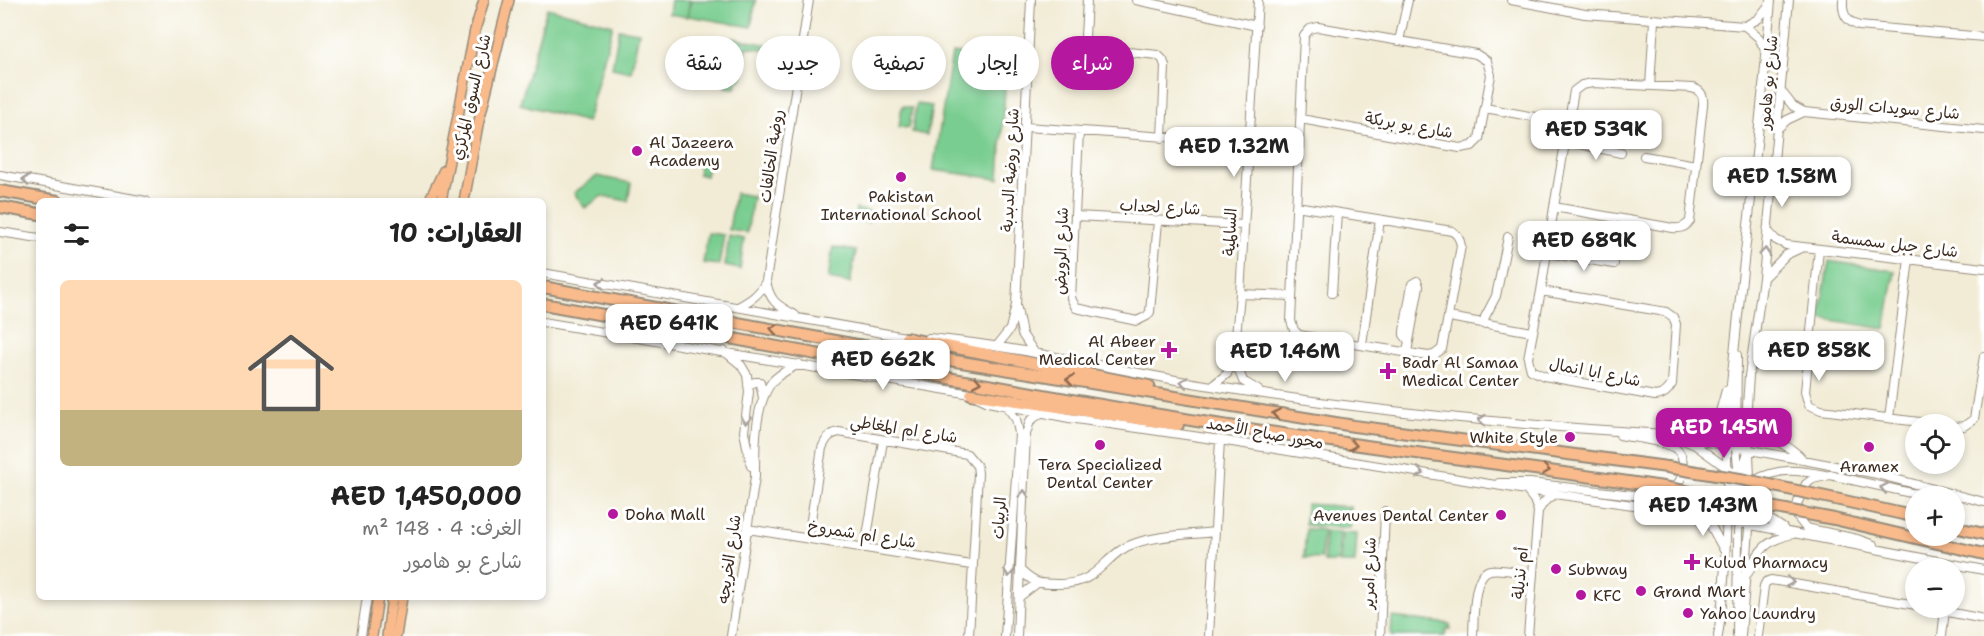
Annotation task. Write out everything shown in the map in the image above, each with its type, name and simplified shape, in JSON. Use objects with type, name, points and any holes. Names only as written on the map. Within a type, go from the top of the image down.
[{"type":"highway","points":[[0,191],[41,198]]},
{"type":"highway","points":[[0,207],[36,213]]},
{"type":"highway","name":"محور صباح الأحمد","points":[[546,288],[857,345],[1190,400],[1376,429],[1598,456],[1746,480],[1905,515]]},
{"type":"highway","name":"محور صباح الأحمد","points":[[546,305],[1235,427],[1663,488],[1834,519],[1984,554]]},
{"type":"highway","points":[[906,338],[1113,378],[1167,391],[1190,400]]},
{"type":"highway","points":[[971,394],[1208,429],[1235,427]]},
{"type":"highway","points":[[1965,530],[1984,534]]},
{"type":"main road","name":"شارع السوق المركزي","points":[[442,198],[475,30],[484,0]]},
{"type":"main road","name":"شارع السوق المركزي","points":[[464,198],[478,125],[509,0]]},
{"type":"main road","points":[[430,198],[449,160]]},
{"type":"main road","points":[[372,636],[378,600]]},
{"type":"main road","points":[[387,636],[392,600]]},
{"type":"main road","points":[[396,636],[402,600]]},
{"type":"street","name":"روضة الخالفات","points":[[766,281],[809,0]]},
{"type":"street","name":"شارع روضة الدبدبة","points":[[998,346],[1010,329],[1016,304],[1031,0]]},
{"type":"street","points":[[1087,0],[1084,37],[1089,48],[1158,56],[1163,60],[1165,66],[1162,138]]},
{"type":"street","points":[[1136,0],[1257,26]]},
{"type":"street","name":"السالمية","points":[[1212,386],[1227,374],[1234,357],[1258,0]]},
{"type":"street","points":[[1399,41],[1408,0]]},
{"type":"street","points":[[1512,0],[1585,14],[1654,21],[1745,26],[1763,14],[1771,1]]},
{"type":"street","name":"شارع بو هامور","points":[[1739,636],[1751,501],[1748,415],[1752,344],[1763,278],[1790,0]]},
{"type":"street","points":[[1843,0],[1847,20],[1859,26],[1984,37]]},
{"type":"street","name":"شارع بو هامور","points":[[1719,636],[1727,499],[1726,445],[1735,341],[1761,123],[1771,1]]},
{"type":"street","points":[[1650,86],[1654,21]]},
{"type":"street","points":[[1745,26],[1759,38],[1767,55]]},
{"type":"street","name":"شارع بو بريكة","points":[[1296,206],[1452,231],[1459,237],[1461,246],[1444,345],[1438,352],[1428,356],[1296,333],[1291,321],[1296,206],[1301,119],[1304,36],[1306,31],[1318,27],[1483,57],[1487,61],[1491,75],[1476,143],[1472,146],[1460,148],[1301,119]]},
{"type":"street","name":"شارع ابا انمال","points":[[1541,291],[1666,312],[1670,315],[1676,324],[1672,384],[1665,393],[1655,396],[1538,374],[1531,370],[1528,364],[1532,332],[1541,291],[1546,253],[1565,141],[1575,91],[1582,85],[1593,83],[1692,88],[1704,98],[1687,225],[1679,229],[1554,207]]},
{"type":"street","points":[[1781,91],[1793,106],[1804,112]]},
{"type":"street","points":[[1485,108],[1569,123]]},
{"type":"street","points":[[1778,129],[1787,120],[1804,112]]},
{"type":"street","name":"شارع سويدات الورق","points":[[1804,112],[1984,130]]},
{"type":"street","points":[[1026,127],[1249,143]]},
{"type":"street","name":"شارع الرويض","points":[[1079,132],[1071,298],[1076,308],[1137,321],[1147,316],[1150,312],[1158,220]]},
{"type":"street","points":[[1565,141],[1621,153]]},
{"type":"street","points":[[1644,156],[1696,165]]},
{"type":"street","points":[[0,175],[129,198]]},
{"type":"street","points":[[1332,293],[1337,213]]},
{"type":"street","name":"شارع لحداب","points":[[1076,216],[1243,225]]},
{"type":"street","points":[[1362,344],[1380,220]]},
{"type":"street","name":"شارع جبل سمسمة","points":[[1767,230],[1780,243],[1984,268]]},
{"type":"street","points":[[0,232],[36,238]]},
{"type":"street","points":[[1484,324],[1485,317],[1496,296],[1508,237]]},
{"type":"street","points":[[1763,278],[1786,255],[1804,247]]},
{"type":"street","points":[[1819,249],[1805,392],[1809,405],[1821,410],[1905,420]]},
{"type":"street","points":[[1546,253],[1614,264]]},
{"type":"street","points":[[1889,418],[1909,259]]},
{"type":"street","points":[[546,274],[906,338],[931,338],[1034,352],[1212,386],[1397,412],[1665,434],[1699,439],[1872,473],[1923,486]]},
{"type":"street","points":[[738,307],[755,297],[766,281]]},
{"type":"street","points":[[766,281],[770,297],[776,304],[801,318]]},
{"type":"street","points":[[1240,294],[1292,296]]},
{"type":"street","name":"شارع روضة الدبدبة","points":[[1016,304],[1022,334],[1034,352]]},
{"type":"street","points":[[1407,352],[1411,309]]},
{"type":"street","points":[[1449,317],[1532,332]]},
{"type":"street","name":"محور صباح الأحمد","points":[[546,322],[971,394],[980,400],[1041,413],[1526,490],[1690,513],[1929,558]]},
{"type":"street","points":[[1699,439],[1714,424],[1720,413],[1735,341]]},
{"type":"street","points":[[1735,341],[1738,360],[1736,447],[1739,480]]},
{"type":"street","points":[[724,351],[746,372],[748,385],[760,382],[763,402]]},
{"type":"street","points":[[1965,425],[1974,419],[1984,356]]},
{"type":"street","points":[[1234,357],[1243,381],[1263,393]]},
{"type":"street","name":"شارع الخريجه","points":[[731,636],[755,477],[754,441],[763,402],[774,379],[799,364]]},
{"type":"street","name":"شارع الخريجه","points":[[748,385],[744,432],[752,469],[753,486]]},
{"type":"street","name":"الربيات","points":[[1005,636],[1019,433],[1016,419],[1006,406]]},
{"type":"street","name":"الربيات","points":[[1017,636],[1026,434],[1030,421],[1041,413]]},
{"type":"street","points":[[1748,415],[1756,429],[1794,451],[1804,460]]},
{"type":"street","points":[[1598,430],[1671,446],[1681,454],[1682,480],[1675,487],[1650,497]]},
{"type":"street","name":"شارع ام المغاطي","points":[[807,539],[822,448],[829,436],[839,432],[967,453],[977,466],[978,473],[971,565],[969,636]]},
{"type":"street","points":[[1665,434],[1695,445],[1727,467],[1739,480],[1751,501],[1775,524],[1794,534]]},
{"type":"street","points":[[1209,636],[1220,440]]},
{"type":"street","points":[[865,548],[883,441]]},
{"type":"street","points":[[1495,485],[1504,482],[1530,483],[1710,504],[1727,499],[1739,480],[1749,449]]},
{"type":"street","points":[[1726,519],[1732,501],[1751,482],[1777,471],[1803,471],[1830,475],[1905,493]]},
{"type":"street","points":[[1830,475],[1814,479],[1806,484],[1796,510],[1801,524],[1806,528],[1857,539],[1884,550]]},
{"type":"street","points":[[1526,490],[1534,500],[1538,511]]},
{"type":"street","points":[[1739,636],[1738,522],[1743,490]]},
{"type":"street","points":[[1538,511],[1544,502],[1555,494]]},
{"type":"street","points":[[1965,497],[1984,502]]},
{"type":"street","name":"شارع امرير","points":[[1380,636],[1385,511]]},
{"type":"street","name":"أم نذيلة","points":[[1528,636],[1538,511]]},
{"type":"street","points":[[1690,513],[1711,526],[1725,553]]},
{"type":"street","name":"شارع ام شمروخ","points":[[748,529],[971,565]]},
{"type":"street","points":[[1019,597],[1036,584],[1069,585],[1082,582],[1094,575],[1123,549],[1136,543],[1214,532]]},
{"type":"street","points":[[1746,577],[1761,549],[1776,539],[1794,534]]},
{"type":"street","name":"محور صباح الأحمد","points":[[1965,565],[1984,570]]},
{"type":"street","points":[[1473,636],[1477,583],[1482,575],[1491,570],[1533,575]]},
{"type":"street","points":[[1021,571],[1036,584]]},
{"type":"street","points":[[1768,636],[1758,633],[1764,586],[1771,580],[1905,603]]},
{"type":"street","points":[[361,636],[367,600]]},
{"type":"street","points":[[1965,615],[1984,619]]},
{"type":"street","points":[[1942,636],[1944,618]]},
{"type":"green space","points":[[671,0],[690,0],[687,17],[669,14]]},
{"type":"green space","points":[[691,0],[756,0],[751,27],[688,16]]},
{"type":"green space","points":[[547,8],[613,25],[587,122],[520,104]]},
{"type":"green space","points":[[619,29],[639,32],[631,72],[612,68]]},
{"type":"green space","points":[[744,40],[756,43],[756,48],[747,47],[744,70]]},
{"type":"green space","points":[[952,53],[958,54],[958,90],[1005,90],[999,179],[933,170]]},
{"type":"green space","points":[[916,104],[932,106],[927,135],[912,132]]},
{"type":"green space","points":[[902,106],[912,108],[909,128],[899,127]]},
{"type":"green space","points":[[701,158],[709,160],[706,176],[698,174]]},
{"type":"green space","points":[[597,176],[631,183],[628,201],[602,196],[585,208],[574,193]]},
{"type":"green space","points":[[735,193],[753,196],[747,233],[729,230]]},
{"type":"green space","points":[[856,209],[870,212],[869,222],[854,220]]},
{"type":"green space","points":[[708,233],[724,235],[719,265],[703,263]]},
{"type":"green space","points":[[729,236],[744,239],[740,269],[725,266]]},
{"type":"green space","points":[[833,247],[856,251],[850,283],[828,279]]},
{"type":"green space","points":[[1829,261],[1895,271],[1885,329],[1819,318]]},
{"type":"green space","points":[[1306,504],[1351,507],[1350,528],[1305,525]]},
{"type":"green space","points":[[1306,529],[1323,530],[1321,559],[1304,558]]},
{"type":"green space","points":[[1325,531],[1340,532],[1338,562],[1324,562]]},
{"type":"green space","points":[[1342,533],[1357,534],[1355,563],[1340,563]]},
{"type":"green space","points":[[1392,617],[1450,624],[1450,629],[1446,629],[1445,636],[1391,636]]},
{"type":"place","name":"Al Jazeera Academy","points":[[637,151]]},
{"type":"place","name":"Pakistan International School","points":[[901,177]]},
{"type":"place","name":"Al Abeer Medical Center","points":[[1169,350]]},
{"type":"place","name":"Badr Al Samaa Medical Center","points":[[1388,371]]},
{"type":"place","name":"White Style","points":[[1570,437]]},
{"type":"place","name":"Tera Specialized Dental Center","points":[[1100,445]]},
{"type":"place","name":"Aramex","points":[[1869,447]]},
{"type":"place","name":"Doha Mall","points":[[613,514]]},
{"type":"place","name":"Avenues Dental Center","points":[[1501,515]]},
{"type":"place","name":"Kulud Pharmacy","points":[[1692,562]]},
{"type":"place","name":"Subway","points":[[1556,569]]},
{"type":"place","name":"Grand Mart","points":[[1641,591]]},
{"type":"place","name":"KFC","points":[[1581,595]]},
{"type":"place","name":"Yahoo Laundry","points":[[1688,613]]}]
